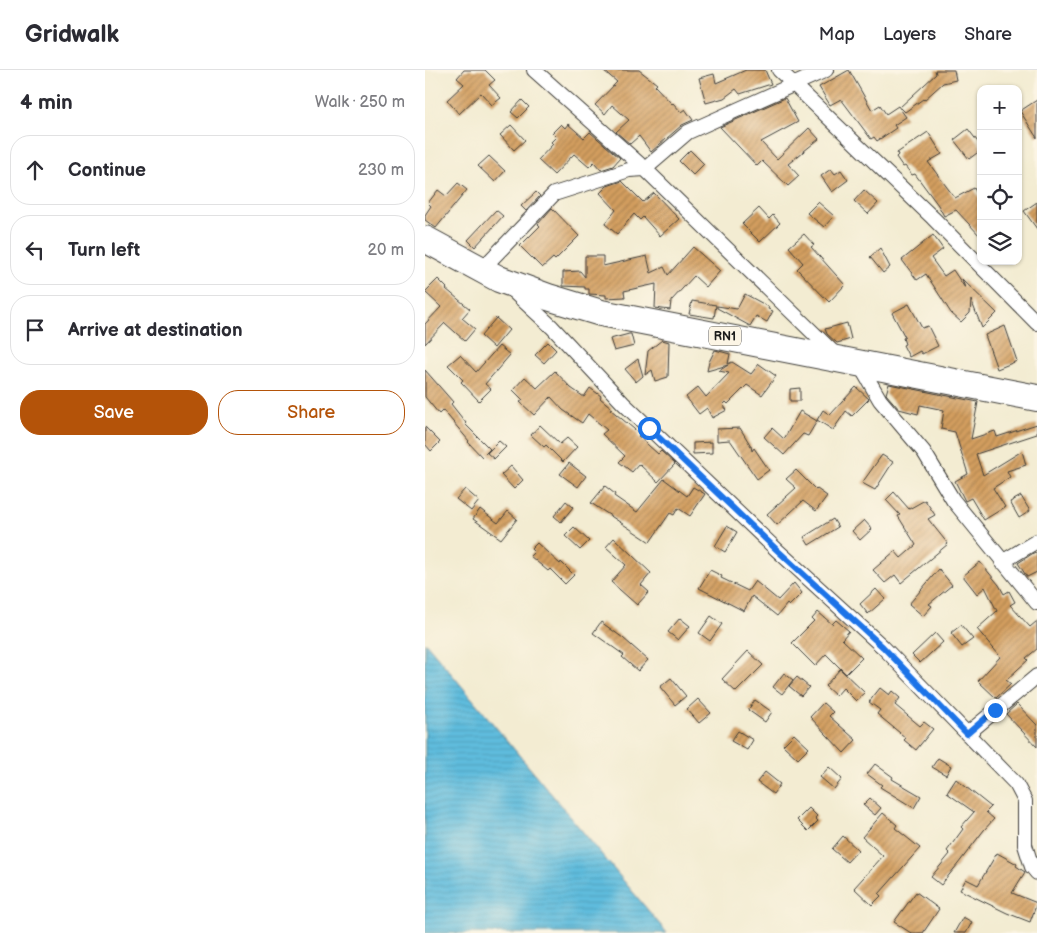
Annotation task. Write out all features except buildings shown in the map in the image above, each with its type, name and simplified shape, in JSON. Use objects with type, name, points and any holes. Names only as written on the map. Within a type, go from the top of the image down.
[{"type":"highway","name":"RN1","points":[[425,239],[491,274],[548,297],[601,313],[1037,398]]},
{"type":"street","points":[[534,70],[645,169],[849,360],[924,452],[953,500],[1037,603]]},
{"type":"street","points":[[779,70],[877,163],[1036,320]]},
{"type":"street","points":[[825,70],[688,132],[645,169],[629,170],[554,194],[491,274],[552,326],[629,409],[883,647],[1016,784],[1031,816],[1025,845],[1032,867],[1037,873]]},
{"type":"street","points":[[1002,562],[1037,541]]},
{"type":"street","points":[[967,734],[1037,676]]},
{"type":"water","points":[[425,642],[667,933],[425,933]]},
{"type":"route","points":[[649,428],[777,550],[883,647],[967,734],[995,710]]}]
